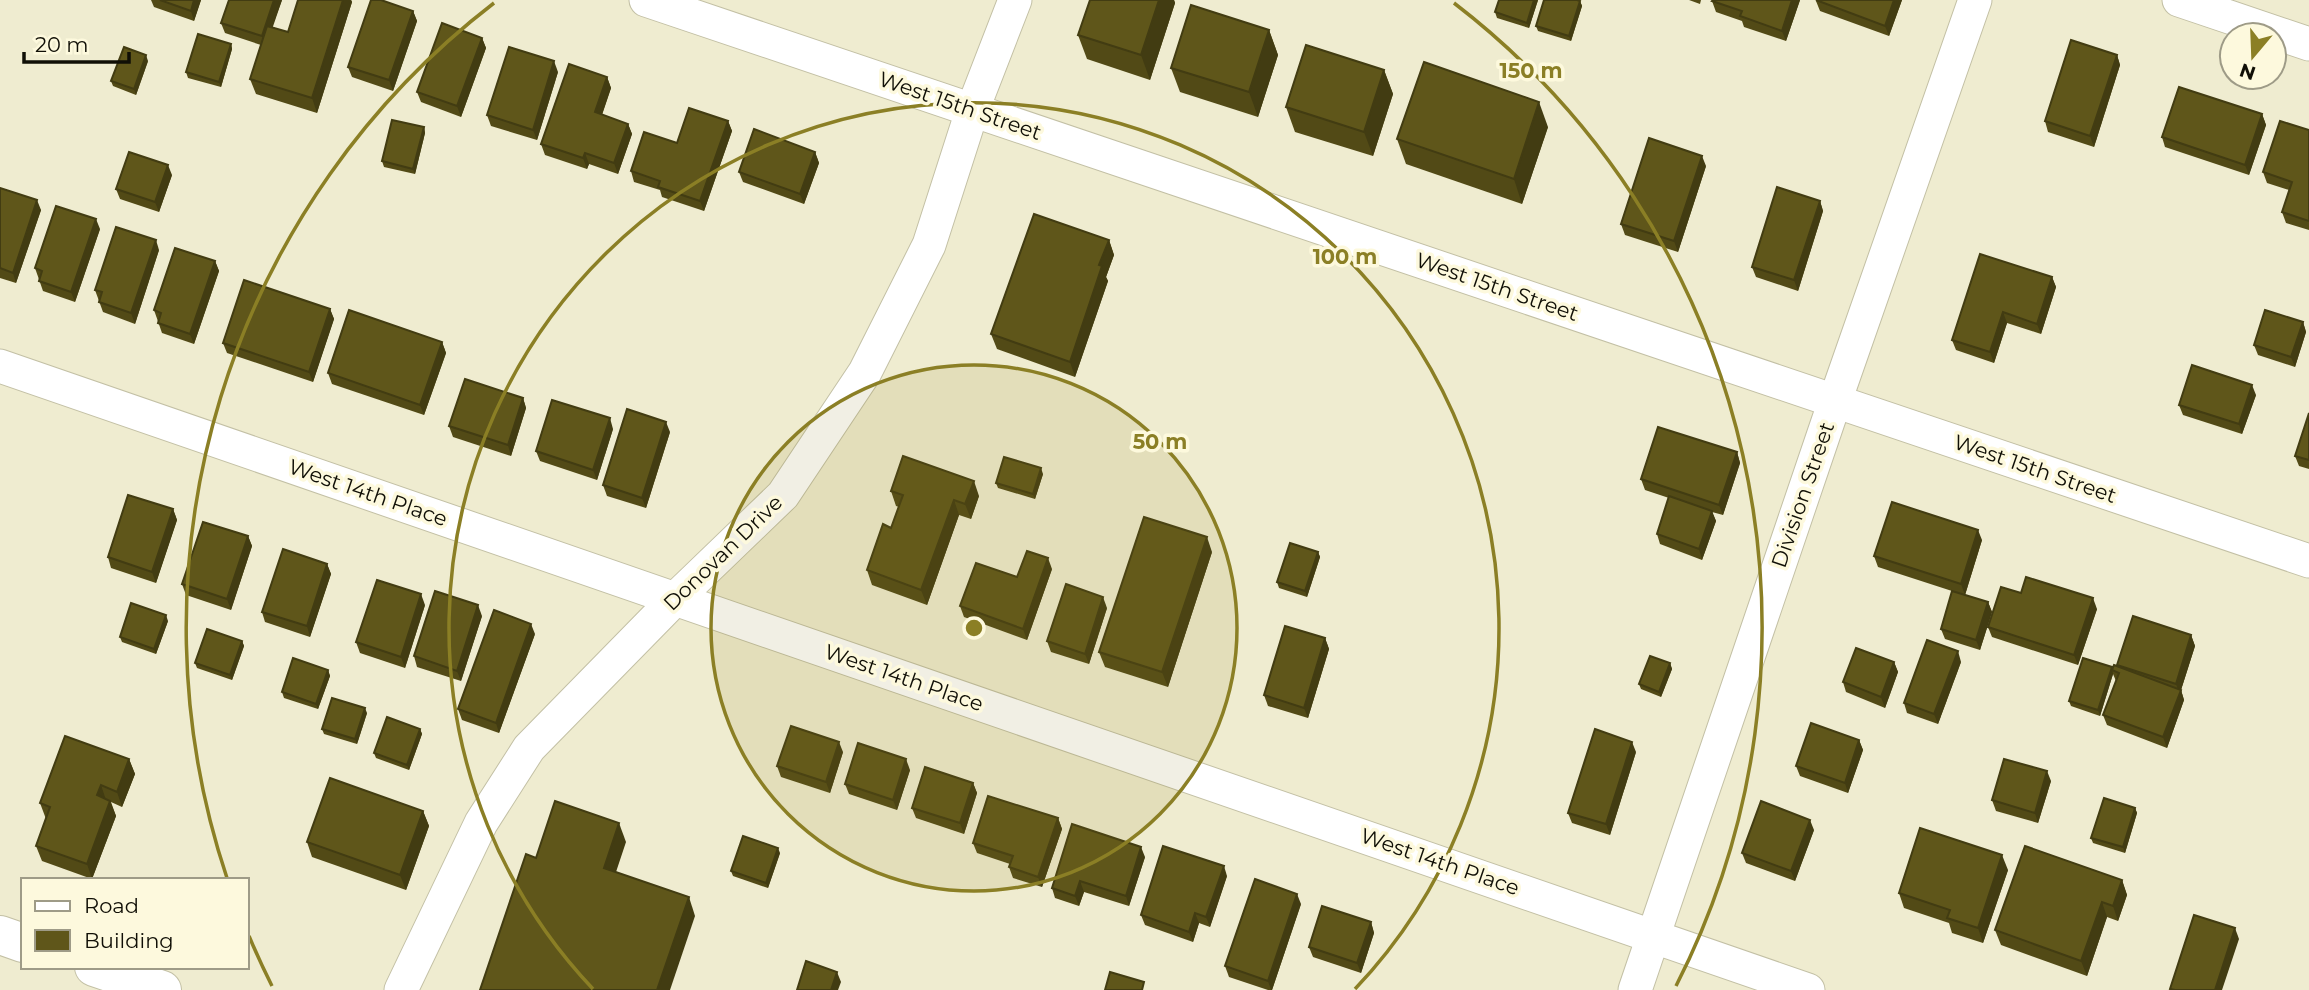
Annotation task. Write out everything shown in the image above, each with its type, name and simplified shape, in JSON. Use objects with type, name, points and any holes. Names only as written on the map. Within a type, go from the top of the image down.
[{"type":"main road","points":[[0,935],[21,942]]},
{"type":"main road","points":[[100,969],[162,990]]},
{"type":"street","name":"West 15th Street","points":[[646,0],[2309,561]]},
{"type":"street","name":"Donovan Drive","points":[[401,990],[481,823],[528,748],[675,599],[783,495],[865,372],[929,245],[972,111],[1015,0]]},
{"type":"street","name":"Division Street","points":[[1634,990],[1975,0]]},
{"type":"street","points":[[2179,0],[2309,44]]},
{"type":"street","name":"West 14th Place","points":[[0,366],[1808,990]]},
{"type":"building","points":[[160,0],[194,0],[191,11]]},
{"type":"building","points":[[229,0],[274,0],[262,36],[221,23]]},
{"type":"building","points":[[298,0],[343,0],[312,98],[250,79],[267,26],[288,32]]},
{"type":"building","points":[[371,0],[381,0],[413,11],[389,80],[348,67]]},
{"type":"building","points":[[1090,0],[1159,0],[1141,55],[1078,35]]},
{"type":"building","points":[[1499,0],[1534,0],[1527,23],[1495,12]]},
{"type":"building","points":[[1544,0],[1580,1],[1569,36],[1536,26]]},
{"type":"building","points":[[1713,0],[1792,0],[1782,31],[1740,16],[1742,11]]},
{"type":"building","points":[[1816,0],[1894,0],[1885,26]]},
{"type":"building","points":[[1191,5],[1269,30],[1249,92],[1171,68]]},
{"type":"building","points":[[442,23],[482,38],[457,106],[417,92]]},
{"type":"building","points":[[198,34],[231,44],[219,82],[186,72]]},
{"type":"building","points":[[2071,40],[2117,55],[2090,136],[2045,121]]},
{"type":"building","points":[[1306,45],[1384,70],[1364,132],[1286,107]]},
{"type":"building","points":[[124,47],[146,55],[134,89],[111,81]]},
{"type":"building","points":[[509,47],[554,61],[533,130],[487,115]]},
{"type":"building","points":[[1424,62],[1539,102],[1514,179],[1397,139]]},
{"type":"building","points":[[569,64],[607,77],[595,112],[628,124],[614,163],[585,153],[583,158],[541,144]]},
{"type":"building","points":[[2179,87],[2262,114],[2245,165],[2162,137]]},
{"type":"building","points":[[689,108],[728,121],[700,201],[658,187],[660,181],[631,171],[644,132],[677,143]]},
{"type":"building","points":[[392,120],[424,127],[413,169],[382,161]]},
{"type":"building","points":[[2280,121],[2309,130],[2309,221],[2282,212],[2292,182],[2263,172]]},
{"type":"building","points":[[754,129],[815,152],[800,194],[739,172]]},
{"type":"building","points":[[1649,138],[1702,156],[1674,241],[1621,224]]},
{"type":"building","points":[[129,152],[168,165],[155,202],[116,189]]},
{"type":"building","points":[[1777,187],[1820,201],[1794,280],[1752,267]]},
{"type":"building","points":[[0,188],[37,200],[13,273],[0,268]]},
{"type":"building","points":[[56,206],[96,219],[71,292],[39,281],[42,271],[35,268]]},
{"type":"building","points":[[1034,214],[1109,240],[1070,362],[991,334]]},
{"type":"building","points":[[116,227],[156,240],[131,313],[99,302],[102,292],[95,290]]},
{"type":"building","points":[[175,248],[215,261],[190,334],[158,323],[161,313],[154,310]]},
{"type":"building","points":[[1980,254],[2052,277],[2037,324],[2003,312],[1990,352],[1952,340]]},
{"type":"building","points":[[244,280],[330,309],[309,372],[223,343]]},
{"type":"building","points":[[349,310],[442,342],[420,405],[328,373]]},
{"type":"building","points":[[2265,310],[2303,322],[2291,357],[2254,345]]},
{"type":"building","points":[[2192,365],[2252,385],[2239,424],[2179,405]]},
{"type":"building","points":[[465,379],[523,398],[508,445],[449,426]]},
{"type":"building","points":[[552,400],[610,418],[593,470],[536,451]]},
{"type":"building","points":[[627,409],[666,422],[642,498],[603,485]]},
{"type":"building","points":[[2309,413],[2309,460],[2295,456]]},
{"type":"building","points":[[1658,427],[1737,452],[1719,505],[1641,479]]},
{"type":"building","points":[[903,456],[974,481],[965,504],[954,500],[921,590],[867,570],[883,524],[891,528],[903,495],[891,491]]},
{"type":"building","points":[[1004,457],[1041,468],[1033,494],[996,483]]},
{"type":"building","points":[[128,495],[173,509],[152,572],[108,557]]},
{"type":"building","points":[[1669,496],[1712,511],[1699,549],[1657,534]]},
{"type":"building","points":[[1892,502],[1978,530],[1961,584],[1874,556]]},
{"type":"building","points":[[1144,517],[1207,537],[1162,672],[1099,652]]},
{"type":"building","points":[[203,522],[248,536],[227,599],[182,584]]},
{"type":"building","points":[[1290,543],[1318,552],[1305,591],[1277,582]]},
{"type":"building","points":[[283,549],[327,564],[307,626],[262,612]]},
{"type":"building","points":[[1027,551],[1048,558],[1023,629],[960,606],[976,563],[1017,577]]},
{"type":"building","points":[[2026,577],[2093,598],[2074,655],[1988,627],[2001,587],[2021,593]]},
{"type":"building","points":[[377,580],[421,594],[401,657],[356,642]]},
{"type":"building","points":[[1066,584],[1103,597],[1085,654],[1047,641]]},
{"type":"building","points":[[435,591],[478,605],[457,671],[414,656]]},
{"type":"building","points":[[1952,591],[1988,602],[1976,640],[1941,629]]},
{"type":"building","points":[[131,603],[166,615],[154,649],[120,637]]},
{"type":"building","points":[[494,610],[531,624],[496,723],[458,709]]},
{"type":"building","points":[[2133,616],[2191,635],[2176,684],[2117,665]]},
{"type":"building","points":[[1285,626],[1325,638],[1304,708],[1264,695]]},
{"type":"building","points":[[207,629],[242,641],[230,675],[195,663]]},
{"type":"building","points":[[1927,640],[1958,651],[1934,714],[1904,703]]},
{"type":"building","points":[[1856,648],[1894,662],[1881,697],[1843,682]]},
{"type":"building","points":[[1650,656],[1670,663],[1659,692],[1639,684]]},
{"type":"building","points":[[293,658],[328,670],[316,704],[282,692]]},
{"type":"building","points":[[2083,658],[2112,667],[2098,710],[2069,701]]},
{"type":"building","points":[[2114,665],[2181,690],[2163,737],[2103,715],[2119,673],[2112,670]]},
{"type":"building","points":[[332,698],[365,708],[355,739],[322,729]]},
{"type":"building","points":[[387,717],[420,729],[407,765],[374,753]]},
{"type":"building","points":[[1811,723],[1859,740],[1845,783],[1796,766]]},
{"type":"building","points":[[791,726],[839,742],[826,782],[777,766]]},
{"type":"building","points":[[1595,729],[1632,742],[1606,824],[1568,813]]},
{"type":"building","points":[[65,736],[129,759],[117,792],[101,785],[97,795],[110,801],[87,864],[36,846],[50,807],[40,803]]},
{"type":"building","points":[[858,743],[906,759],[893,800],[845,784]]},
{"type":"building","points":[[2004,759],[2047,771],[2035,813],[1992,800]]},
{"type":"building","points":[[925,767],[973,783],[960,823],[912,808]]},
{"type":"building","points":[[330,778],[423,811],[400,875],[307,842]]},
{"type":"building","points":[[988,796],[1058,818],[1038,877],[1009,867],[1013,856],[973,843]]},
{"type":"building","points":[[2104,798],[2135,808],[2123,847],[2091,838]]},
{"type":"building","points":[[555,801],[619,823],[604,868],[689,897],[657,990],[480,990],[526,854],[536,858]]},
{"type":"building","points":[[1761,801],[1810,820],[1791,871],[1742,853]]},
{"type":"building","points":[[1072,824],[1141,847],[1126,896],[1080,881],[1075,896],[1052,888]]},
{"type":"building","points":[[1920,828],[2002,855],[1978,928],[1947,918],[1950,910],[1899,893]]},
{"type":"building","points":[[743,836],[778,848],[766,883],[731,871]]},
{"type":"building","points":[[1163,846],[1224,866],[1206,917],[1195,913],[1189,932],[1141,915]]},
{"type":"building","points":[[2025,846],[2122,880],[2113,906],[2102,902],[2081,961],[1995,930]]},
{"type":"building","points":[[1255,879],[1297,894],[1268,981],[1225,966]]},
{"type":"building","points":[[1322,906],[1371,922],[1357,963],[1309,947]]},
{"type":"building","points":[[2194,915],[2235,928],[2215,990],[2170,989]]},
{"type":"building","points":[[806,961],[837,972],[831,990],[797,990]]},
{"type":"building","points":[[1110,972],[1144,982],[1142,990],[1105,990]]}]
